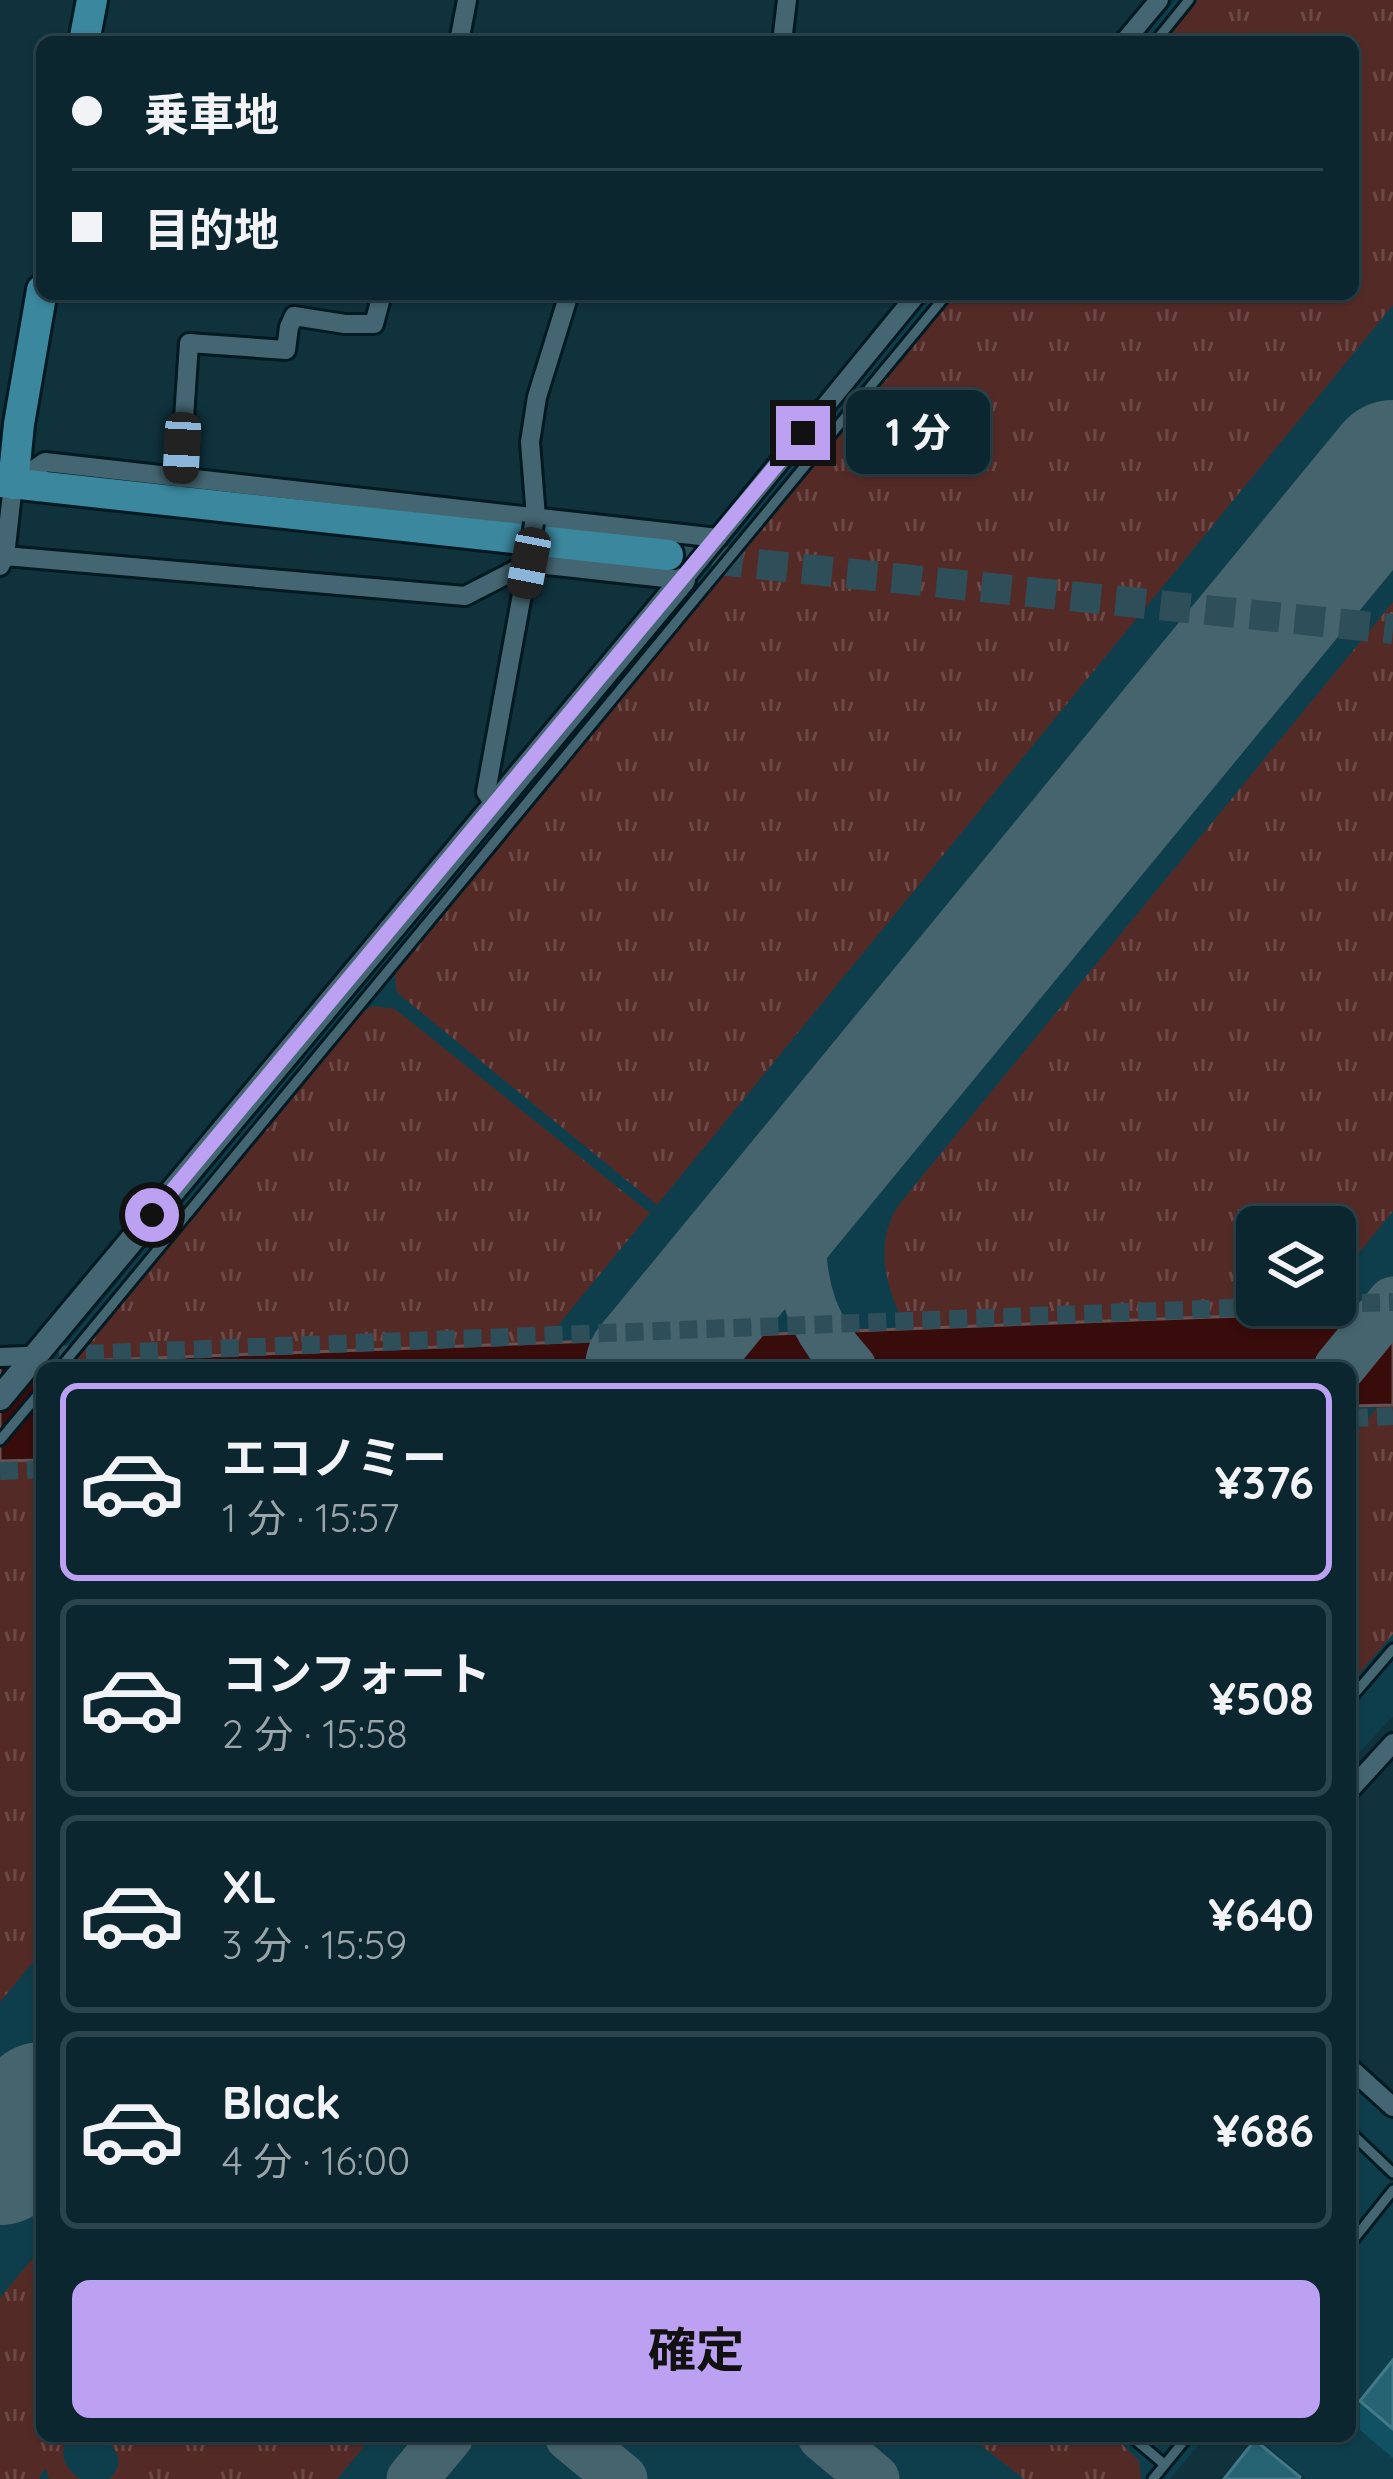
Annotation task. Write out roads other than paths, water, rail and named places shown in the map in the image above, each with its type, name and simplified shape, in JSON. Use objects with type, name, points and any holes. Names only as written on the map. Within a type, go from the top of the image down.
[{"type":"main road","points":[[85,36],[92,0]]},
{"type":"main road","points":[[40,300],[7,483],[675,568]]},
{"type":"street","points":[[460,36],[466,0]]},
{"type":"street","points":[[783,36],[787,0]]},
{"type":"street","points":[[1129,36],[1159,0]]},
{"type":"street","points":[[180,478],[189,343],[286,350],[294,316],[374,324],[380,300]]},
{"type":"street","points":[[494,804],[486,792],[535,520],[530,442],[537,397],[567,300]]},
{"type":"street","points":[[0,1398],[494,804],[675,568],[718,538],[912,300]]},
{"type":"street","points":[[675,568],[529,560],[464,596],[3,561],[7,483],[45,463],[718,538]]},
{"type":"street","points":[[0,1357],[28,1356]]},
{"type":"street","points":[[1356,1783],[1393,1743]]},
{"type":"street","points":[[1356,2073],[1393,2107]]},
{"type":"lane","points":[[1160,36],[1189,0]]},
{"type":"lane","points":[[65,1362],[942,300]]},
{"type":"lane","points":[[0,1440],[36,1397]]},
{"type":"lane","points":[[1356,1692],[1393,1648]]},
{"type":"lane","points":[[1356,2138],[1393,2174]]},
{"type":"lane","points":[[1356,2236],[1393,2190]]},
{"type":"lane","points":[[1138,2442],[1164,2464]]},
{"type":"lane","points":[[1153,2479],[1183,2442]]},
{"type":"tunnel","points":[[668,555],[1393,629]]},
{"type":"tunnel","points":[[1356,1303],[1393,1302]]},
{"type":"tunnel","points":[[32,1356],[1236,1308]]},
{"type":"tunnel","points":[[1356,1418],[1393,1416]]},
{"type":"tunnel","points":[[0,1471],[36,1469]]}]
